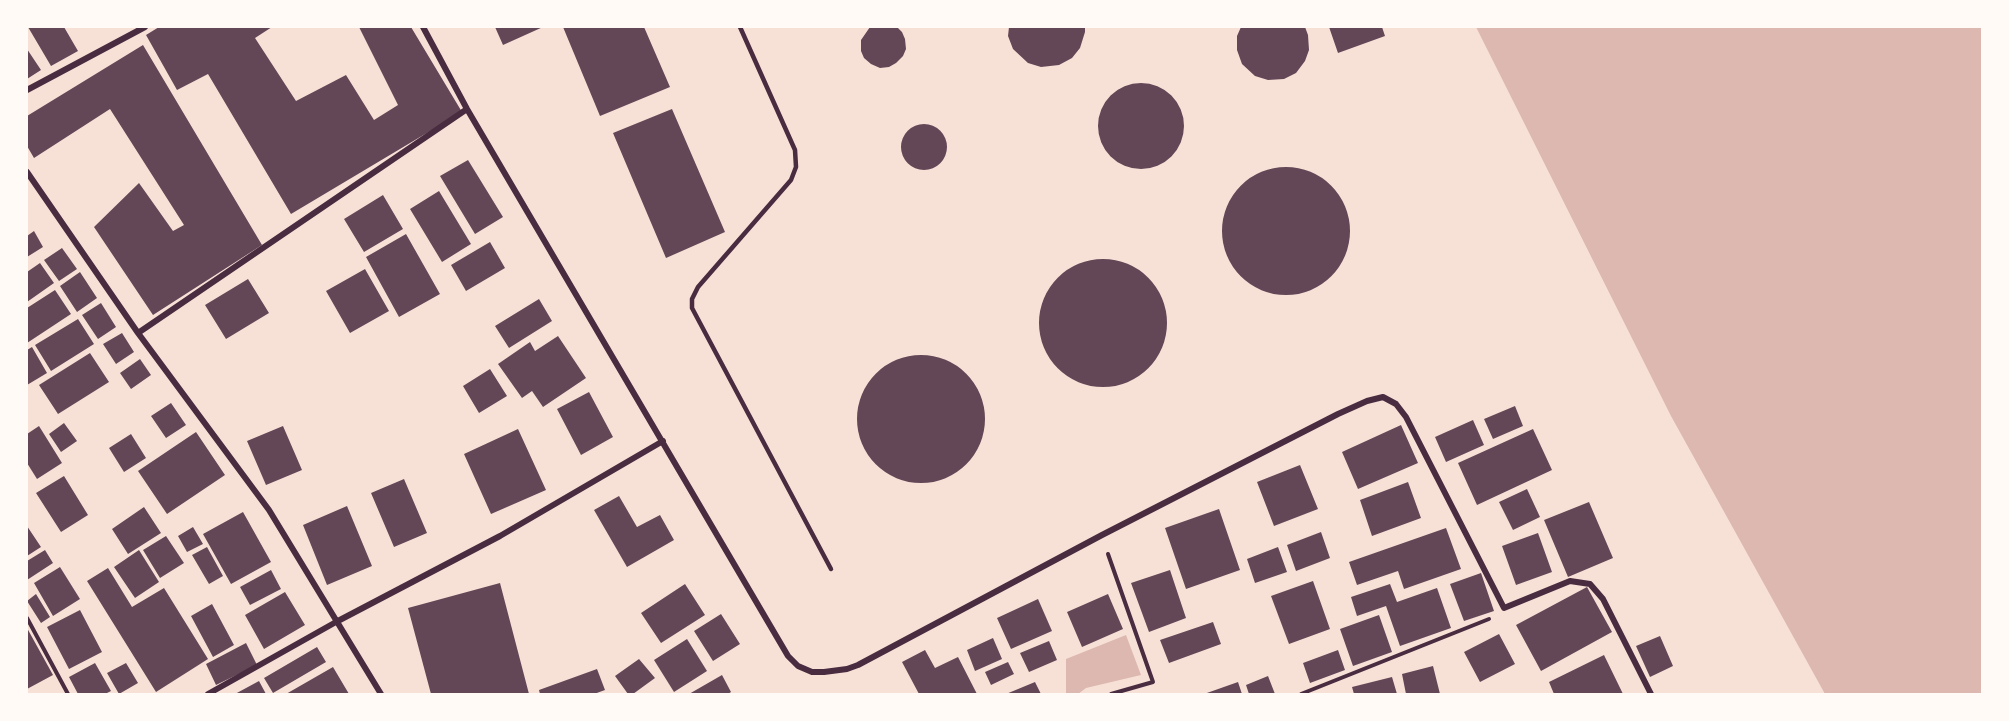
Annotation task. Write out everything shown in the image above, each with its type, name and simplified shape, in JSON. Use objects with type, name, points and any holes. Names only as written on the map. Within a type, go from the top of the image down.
[{"type":"street","points":[[27,90],[145,27]]},
{"type":"street","points":[[423,27],[467,109],[788,656],[798,666],[812,672],[835,671],[858,665],[1102,535],[1366,401],[1383,397],[1396,404],[1406,417],[1504,608],[1570,581],[1590,584],[1603,599],[1652,694]]},
{"type":"street","points":[[138,333],[467,109]]},
{"type":"street","points":[[27,172],[138,333],[269,510],[381,694]]},
{"type":"street","points":[[208,694],[336,622],[500,536],[663,441]]},
{"type":"lane","points":[[740,27],[795,150],[796,167],[791,180],[698,287],[692,299],[692,308],[831,569]]},
{"type":"path","points":[[1102,535],[1153,682],[1111,694]]},
{"type":"path","points":[[1301,694],[1488,620],[1504,608]]},
{"type":"path","points":[[27,618],[68,694]]},
{"type":"shaded area","points":[[1476,27],[1982,27],[1982,694],[1825,694],[1671,416]]},
{"type":"shaded area","points":[[1126,635],[1141,675],[1086,688],[1078,694],[1066,694],[1066,659]]},
{"type":"building","points":[[28,27],[64,27],[78,51],[51,66]]},
{"type":"building","points":[[159,27],[272,27],[255,38],[296,101],[346,75],[374,120],[398,105],[359,27],[411,27],[462,112],[291,214],[208,74],[177,90],[146,35]]},
{"type":"building","points":[[495,27],[543,27],[503,45]]},
{"type":"building","points":[[563,27],[644,27],[670,87],[600,116]]},
{"type":"building","points":[[870,27],[897,27],[902,32],[906,49],[896,63],[880,68],[864,58],[861,51],[861,40]]},
{"type":"building","points":[[1009,27],[1085,27],[1085,32],[1080,48],[1072,58],[1059,65],[1041,67],[1028,63],[1013,49],[1008,36]]},
{"type":"building","points":[[1241,27],[1305,27],[1309,50],[1305,61],[1296,73],[1284,79],[1268,80],[1255,76],[1242,64],[1237,50],[1237,36]]},
{"type":"building","points":[[1329,27],[1382,27],[1385,36],[1338,53]]},
{"type":"building","points":[[143,45],[262,245],[153,315],[94,227],[139,183],[173,231],[184,225],[110,109],[34,158],[27,146],[27,116]]},
{"type":"building","points":[[27,49],[41,70],[27,79]]},
{"type":"building","points":[[1141,83],[1165,90],[1177,102],[1184,126],[1177,150],[1165,162],[1141,169],[1117,162],[1105,150],[1098,126],[1105,102],[1117,90]]},
{"type":"building","points":[[672,109],[725,232],[666,258],[613,133]]},
{"type":"building","points":[[924,124],[940,131],[947,147],[940,163],[924,170],[908,163],[901,147],[908,131]]},
{"type":"building","points":[[468,160],[503,217],[475,234],[440,176]]},
{"type":"building","points":[[1286,167],[1310,172],[1331,186],[1345,207],[1350,231],[1345,255],[1331,276],[1310,290],[1286,295],[1262,290],[1241,276],[1227,255],[1222,231],[1227,207],[1241,186],[1262,172]]},
{"type":"building","points":[[439,191],[471,244],[442,262],[410,209]]},
{"type":"building","points":[[383,195],[403,229],[364,252],[344,219]]},
{"type":"building","points":[[34,231],[43,247],[27,257],[27,236]]},
{"type":"building","points":[[406,234],[440,294],[399,317],[366,257]]},
{"type":"building","points":[[490,242],[505,268],[466,291],[451,265]]},
{"type":"building","points":[[62,248],[77,269],[59,281],[44,260]]},
{"type":"building","points":[[1103,259],[1127,264],[1148,278],[1162,299],[1167,323],[1162,347],[1148,368],[1127,382],[1103,387],[1079,382],[1058,368],[1044,347],[1039,323],[1044,299],[1058,278],[1079,264]]},
{"type":"building","points":[[40,263],[54,283],[27,302],[27,272]]},
{"type":"building","points":[[365,269],[389,311],[350,333],[326,291]]},
{"type":"building","points":[[80,272],[97,298],[77,312],[60,286]]},
{"type":"building","points":[[248,279],[269,313],[226,339],[205,305]]},
{"type":"building","points":[[55,290],[71,314],[27,343],[27,308]]},
{"type":"building","points":[[539,299],[552,321],[509,348],[495,326]]},
{"type":"building","points":[[101,303],[116,327],[98,339],[82,315]]},
{"type":"building","points":[[78,319],[94,344],[51,371],[35,345]]},
{"type":"building","points":[[122,333],[134,352],[116,364],[103,344]]},
{"type":"building","points":[[558,336],[586,378],[543,407],[532,391],[522,398],[498,364],[530,342],[535,351]]},
{"type":"building","points":[[32,347],[47,373],[27,385],[27,350]]},
{"type":"building","points":[[90,353],[109,382],[58,414],[39,385]]},
{"type":"building","points":[[921,355],[945,360],[966,374],[980,395],[985,419],[980,443],[966,464],[945,478],[921,483],[897,478],[876,464],[862,443],[857,419],[862,395],[876,374],[897,360]]},
{"type":"building","points":[[140,359],[151,375],[131,389],[120,373]]},
{"type":"building","points":[[490,369],[507,396],[479,413],[463,386]]},
{"type":"building","points":[[589,392],[613,437],[581,455],[557,409]]},
{"type":"building","points":[[171,403],[186,425],[166,438],[151,416]]},
{"type":"building","points":[[1515,406],[1523,426],[1493,439],[1484,419]]},
{"type":"building","points":[[1473,420],[1484,445],[1446,462],[1435,437]]},
{"type":"building","points":[[64,423],[77,441],[61,452],[49,434]]},
{"type":"building","points":[[1401,425],[1418,463],[1358,489],[1342,452]]},
{"type":"building","points":[[39,426],[62,463],[37,479],[27,463],[27,434]]},
{"type":"building","points":[[283,426],[302,470],[266,485],[247,441]]},
{"type":"building","points":[[518,429],[546,490],[491,514],[464,454]]},
{"type":"building","points":[[1533,429],[1552,470],[1477,505],[1458,463]]},
{"type":"building","points":[[196,432],[225,475],[167,514],[138,471]]},
{"type":"building","points":[[131,434],[146,458],[124,472],[109,448]]},
{"type":"building","points":[[1300,465],[1318,509],[1274,526],[1257,482]]},
{"type":"building","points":[[64,476],[88,515],[61,532],[36,493]]},
{"type":"building","points":[[404,479],[427,533],[394,547],[371,493]]},
{"type":"building","points":[[1408,482],[1421,518],[1372,536],[1360,500]]},
{"type":"building","points":[[1527,489],[1540,517],[1513,530],[1499,502]]},
{"type":"building","points":[[619,496],[637,527],[660,515],[674,540],[627,567],[594,510]]},
{"type":"building","points":[[1589,502],[1613,558],[1568,577],[1544,520]]},
{"type":"building","points":[[347,506],[372,566],[327,585],[303,525]]},
{"type":"building","points":[[144,507],[161,533],[128,554],[112,529]]},
{"type":"building","points":[[1219,509],[1240,570],[1186,589],[1165,528]]},
{"type":"building","points":[[243,512],[271,562],[231,584],[203,534]]},
{"type":"building","points":[[27,526],[41,547],[27,556]]},
{"type":"building","points":[[193,527],[203,544],[187,552],[178,536]]},
{"type":"building","points":[[1446,528],[1461,569],[1404,589],[1398,571],[1357,585],[1349,562]]},
{"type":"building","points":[[1321,532],[1330,558],[1296,571],[1287,545]]},
{"type":"building","points":[[1538,533],[1552,572],[1516,585],[1502,546]]},
{"type":"building","points":[[166,536],[184,563],[160,578],[143,550]]},
{"type":"building","points":[[207,547],[223,576],[209,584],[192,555]]},
{"type":"building","points":[[1278,547],[1287,572],[1255,583],[1247,559]]},
{"type":"building","points":[[45,550],[53,563],[27,580],[27,561]]},
{"type":"building","points":[[139,550],[159,582],[135,598],[114,567]]},
{"type":"building","points":[[60,567],[80,599],[53,616],[34,583]]},
{"type":"building","points":[[108,568],[132,607],[164,588],[208,659],[156,692],[87,581]]},
{"type":"building","points":[[271,570],[281,589],[250,605],[240,587]]},
{"type":"building","points":[[1170,570],[1186,618],[1149,632],[1131,583]]},
{"type":"building","points":[[1481,573],[1494,611],[1464,621],[1450,584]]},
{"type":"building","points":[[1313,581],[1330,629],[1289,644],[1271,596]]},
{"type":"building","points":[[500,583],[529,694],[431,694],[408,608]]},
{"type":"building","points":[[685,584],[705,615],[661,643],[641,613]]},
{"type":"building","points":[[1390,584],[1397,602],[1437,588],[1451,628],[1400,646],[1386,606],[1357,616],[1351,597]]},
{"type":"building","points":[[1587,587],[1612,632],[1541,671],[1516,625]]},
{"type":"building","points":[[285,592],[305,625],[264,649],[245,615]]},
{"type":"building","points":[[36,594],[50,617],[41,623],[27,601]]},
{"type":"building","points":[[1108,594],[1123,629],[1082,647],[1067,612]]},
{"type":"building","points":[[1038,599],[1052,631],[1011,649],[997,618]]},
{"type":"building","points":[[212,604],[234,645],[213,657],[191,616]]},
{"type":"building","points":[[80,610],[102,652],[69,669],[47,627]]},
{"type":"building","points":[[721,614],[740,644],[713,661],[694,631]]},
{"type":"building","points":[[1379,615],[1392,652],[1353,666],[1340,629]]},
{"type":"building","points":[[1213,622],[1221,644],[1169,663],[1160,640]]},
{"type":"building","points":[[27,628],[53,675],[27,689]]},
{"type":"building","points":[[1499,634],[1515,664],[1480,682],[1464,652]]},
{"type":"building","points":[[1660,636],[1673,666],[1650,677],[1636,646]]},
{"type":"building","points":[[993,638],[1002,659],[975,671],[967,650]]},
{"type":"building","points":[[687,639],[707,671],[674,692],[654,660]]},
{"type":"building","points":[[1049,641],[1057,660],[1029,672],[1020,653]]},
{"type":"building","points":[[246,643],[257,665],[216,685],[206,664]]},
{"type":"building","points":[[317,647],[326,662],[273,693],[264,678]]},
{"type":"building","points":[[925,650],[935,668],[958,657],[977,694],[919,694],[902,662]]},
{"type":"building","points":[[1338,650],[1345,670],[1310,683],[1303,663]]},
{"type":"building","points":[[1604,655],[1623,694],[1554,694],[1549,682]]},
{"type":"building","points":[[639,659],[655,678],[633,694],[628,694],[615,676]]},
{"type":"building","points":[[1008,662],[1014,674],[991,685],[985,672]]},
{"type":"building","points":[[95,663],[111,691],[105,694],[78,694],[69,677]]},
{"type":"building","points":[[126,663],[138,683],[119,694],[107,673]]},
{"type":"building","points":[[1433,666],[1440,694],[1406,694],[1402,674]]},
{"type":"building","points":[[333,667],[349,694],[286,694]]},
{"type":"building","points":[[597,669],[605,690],[594,694],[540,694],[539,690]]},
{"type":"building","points":[[722,675],[731,692],[728,694],[689,694]]},
{"type":"building","points":[[1268,676],[1275,694],[1249,694],[1246,685]]},
{"type":"building","points":[[1392,677],[1397,694],[1354,694],[1352,687]]},
{"type":"building","points":[[259,681],[266,694],[235,694]]},
{"type":"building","points":[[1035,682],[1041,694],[1006,694]]},
{"type":"building","points":[[1238,682],[1242,694],[1204,694]]}]
